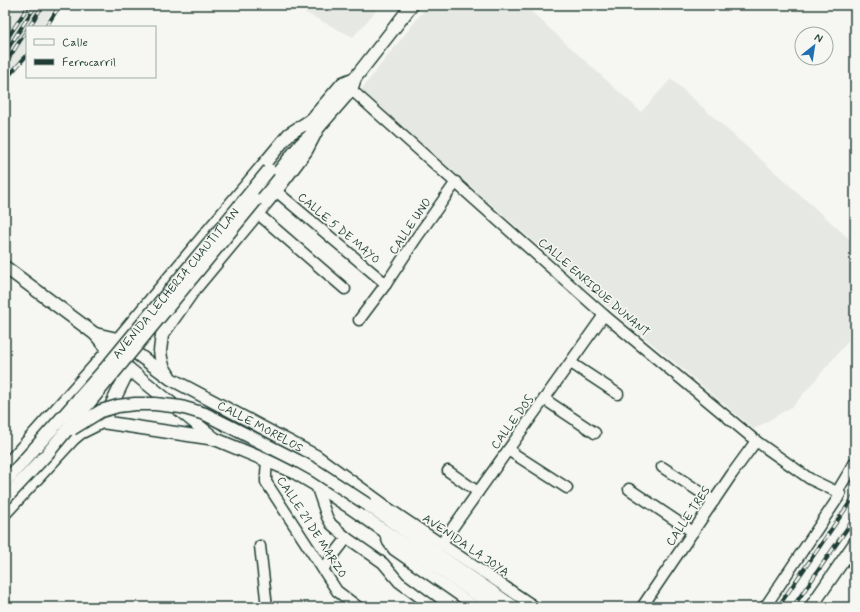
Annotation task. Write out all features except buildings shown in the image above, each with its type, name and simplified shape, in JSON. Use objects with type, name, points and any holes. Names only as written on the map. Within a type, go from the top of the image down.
[{"type":"main road","name":"AVENIDA LECHERIA CUAUTITLAN","points":[[5,482],[105,369],[269,170],[314,124],[350,83],[412,5]]},
{"type":"main road","name":"AVENIDA LECHERIA CUAUTITLAN","points":[[5,499],[47,454],[256,200],[301,144],[314,124]]},
{"type":"main road","points":[[171,379],[163,366],[161,358],[160,350],[162,335],[193,291],[276,191],[306,151],[314,124]]},
{"type":"main road","points":[[5,467],[131,324],[289,134],[314,124]]},
{"type":"main road","points":[[5,267],[95,334],[117,339]]},
{"type":"main road","points":[[131,324],[136,332],[144,338],[154,339],[162,335]]},
{"type":"main road","name":"CALLE MORELOS","points":[[95,334],[108,350],[215,439],[294,472],[351,508],[390,527]]},
{"type":"main road","name":"CALLE MORELOS","points":[[117,339],[171,379],[316,456],[382,504],[390,527]]},
{"type":"main road","points":[[5,514],[73,439],[80,433],[102,422],[129,368]]},
{"type":"main road","points":[[88,373],[101,376],[106,379],[108,383],[110,408]]},
{"type":"main road","points":[[21,463],[78,425],[102,411],[118,406],[155,404],[181,407],[205,414],[316,471],[368,505],[390,527],[495,607]]},
{"type":"main road","points":[[102,422],[215,439]]},
{"type":"main road","points":[[390,527],[423,544],[514,607]]},
{"type":"main road","points":[[811,607],[855,543]]},
{"type":"street","name":"CALLE ENRIQUE DUNANT","points":[[350,83],[456,182],[604,315],[756,441],[810,479],[838,493]]},
{"type":"street","name":"CALLE UNO","points":[[359,320],[386,284],[456,182]]},
{"type":"street","name":"CALLE 5 DE MAYO","points":[[276,191],[386,284]]},
{"type":"street","points":[[257,213],[345,289]]},
{"type":"street","name":"CALLE DOS","points":[[441,544],[604,315]]},
{"type":"street","points":[[571,363],[618,394]]},
{"type":"street","points":[[544,399],[595,433]]},
{"type":"street","name":"CALLE TRES","points":[[642,607],[756,441]]},
{"type":"street","points":[[508,450],[567,488]]},
{"type":"street","name":"CALLE 21 DE MARZO","points":[[267,461],[266,482],[337,591],[347,604],[358,607]]},
{"type":"street","points":[[766,607],[834,505],[838,498],[838,493],[855,462]]},
{"type":"street","points":[[662,467],[714,501]]},
{"type":"street","points":[[448,471],[478,492]]},
{"type":"street","points":[[316,485],[326,517],[331,524],[383,563],[399,582],[433,607]]},
{"type":"street","points":[[629,489],[693,532]]},
{"type":"street","name":"AVENIDA LA JOYA","points":[[382,504],[535,607]]},
{"type":"street","points":[[390,527],[388,542],[394,550],[469,605]]},
{"type":"street","points":[[323,569],[348,538]]},
{"type":"street","points":[[260,546],[267,607]]},
{"type":"shaded area","points":[[5,5],[56,5],[43,26],[26,26],[26,52],[5,85]]},
{"type":"shaded area","points":[[290,5],[381,5],[353,37]]},
{"type":"shaded area","points":[[428,5],[524,5],[641,112],[671,79],[855,244],[855,333],[793,406],[754,429],[599,299],[361,90]]},
{"type":"railway","points":[[5,42],[29,5]]},
{"type":"railway","points":[[5,53],[36,5]]},
{"type":"railway","points":[[30,26],[43,5]]},
{"type":"railway","points":[[47,26],[60,5]]},
{"type":"railway","points":[[5,64],[26,32]]},
{"type":"railway","points":[[5,80],[26,56]]},
{"type":"railway","points":[[778,607],[855,495]]},
{"type":"railway","points":[[793,607],[855,517]]}]
